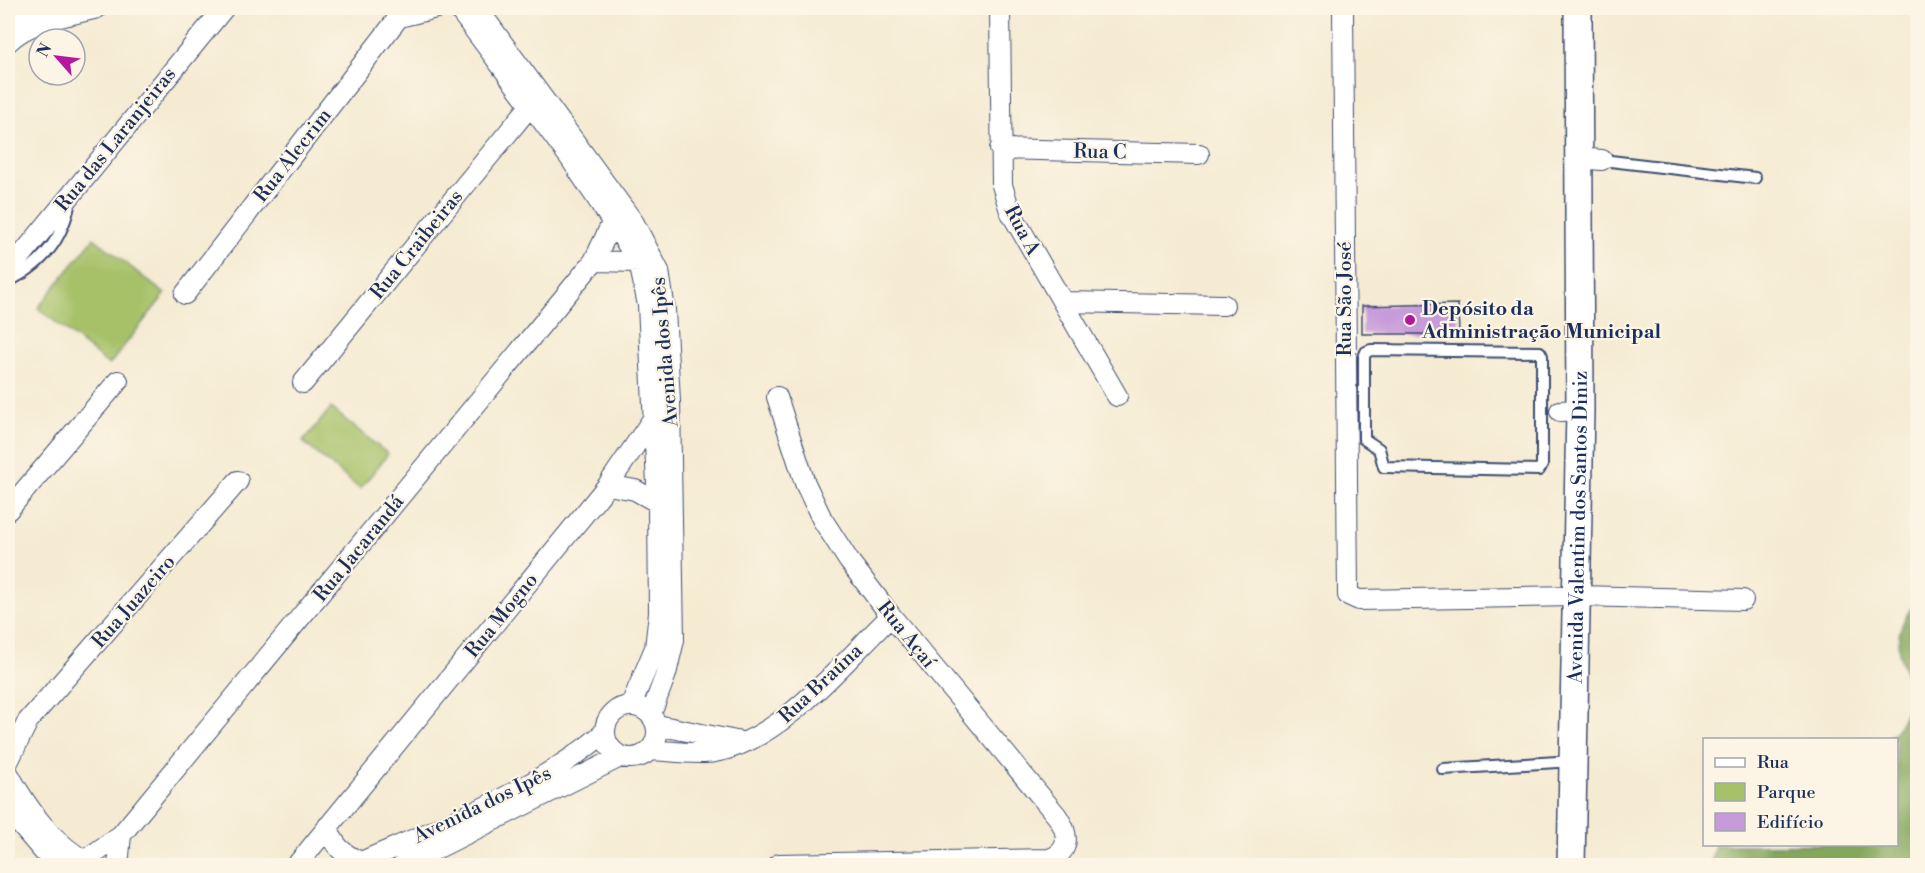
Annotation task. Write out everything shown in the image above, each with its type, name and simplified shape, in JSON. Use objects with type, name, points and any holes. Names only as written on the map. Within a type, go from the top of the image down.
[{"type":"street","points":[[8,21],[34,8]]},
{"type":"street","points":[[8,42],[14,35],[39,23],[97,8]]},
{"type":"street","points":[[202,33],[203,8]]},
{"type":"street","name":"Rua das Laranjeiras","points":[[8,272],[224,8]]},
{"type":"street","name":"Rua Alecrim","points":[[185,294],[399,12],[436,8]]},
{"type":"street","name":"Avenida dos Ipês","points":[[402,866],[622,756],[632,758],[650,750],[657,736],[654,720],[674,640],[665,507],[654,415],[648,305],[639,262],[570,158],[458,8]]},
{"type":"street","name":"Avenida dos Ipês","points":[[356,864],[493,801],[575,758],[605,732],[612,713],[631,705],[655,648],[659,613],[670,401],[665,310],[659,272],[634,223],[477,8]]},
{"type":"street","name":"Rua A","points":[[1000,8],[1000,149],[1002,184],[1010,211],[1118,396]]},
{"type":"street","name":"Rua São José","points":[[1343,8],[1347,591],[1359,600],[1577,596]]},
{"type":"street","name":"Avenida Valentim dos Santos Diniz","points":[[1571,866],[1577,596],[1561,411],[1590,159],[1578,8]]},
{"type":"street","name":"Rua Craibeiras","points":[[303,383],[530,106]]},
{"type":"street","name":"Rua C","points":[[1000,149],[1199,154]]},
{"type":"street","name":"Rua Jacarandá","points":[[89,863],[121,835],[594,261],[612,223]]},
{"type":"street","points":[[594,261],[639,262]]},
{"type":"street","points":[[1065,302],[1224,305]]},
{"type":"street","points":[[8,510],[118,381]]},
{"type":"street","name":"Rua Açaí","points":[[777,397],[805,483],[822,519],[891,616],[1057,816],[1065,831],[1067,842],[1064,850],[1049,859],[779,864]]},
{"type":"street","name":"Rua Mogno","points":[[296,866],[608,485],[654,415],[670,401]]},
{"type":"street","name":"Rua Juazeiro","points":[[8,762],[28,721],[238,481]]},
{"type":"street","points":[[608,485],[635,490],[665,507]]},
{"type":"street","points":[[1577,596],[1743,600]]},
{"type":"street","name":"Rua Braúna","points":[[650,750],[711,752],[744,743],[769,732],[891,616]]},
{"type":"street","points":[[631,705],[642,708],[654,720],[744,743]]},
{"type":"street","points":[[8,722],[28,721]]},
{"type":"street","points":[[605,732],[607,743],[622,756]]},
{"type":"street","points":[[8,772],[37,822],[62,846],[89,863]]},
{"type":"street","points":[[8,810],[44,852],[61,866]]},
{"type":"street","points":[[328,826],[332,841],[356,864]]},
{"type":"street","points":[[118,866],[121,835]]},
{"type":"lane","points":[[1590,159],[1755,178]]},
{"type":"lane","points":[[8,281],[37,264],[57,243],[67,218],[72,193]]},
{"type":"lane","points":[[1371,350],[1535,350],[1542,356],[1561,411],[1539,470],[1389,469],[1382,463],[1379,449],[1364,438],[1364,357],[1366,352],[1371,350]]},
{"type":"lane","points":[[1443,769],[1574,761]]},
{"type":"green space","points":[[94,238],[165,294],[109,365],[38,308]]},
{"type":"green space","points":[[331,408],[388,454],[360,489],[303,442]]},
{"type":"green space","points":[[1917,600],[1917,865],[1710,865],[1715,846],[1898,846],[1898,738],[1888,738],[1896,730],[1903,718],[1910,694],[1899,648],[1900,632],[1908,613]]},
{"type":"building","name":"Depósito da Administração Municipal","points":[[1458,304],[1459,334],[1362,334],[1362,306]]},
{"type":"place","name":"Depósito da Administração Municipal","points":[[1410,320]]}]
